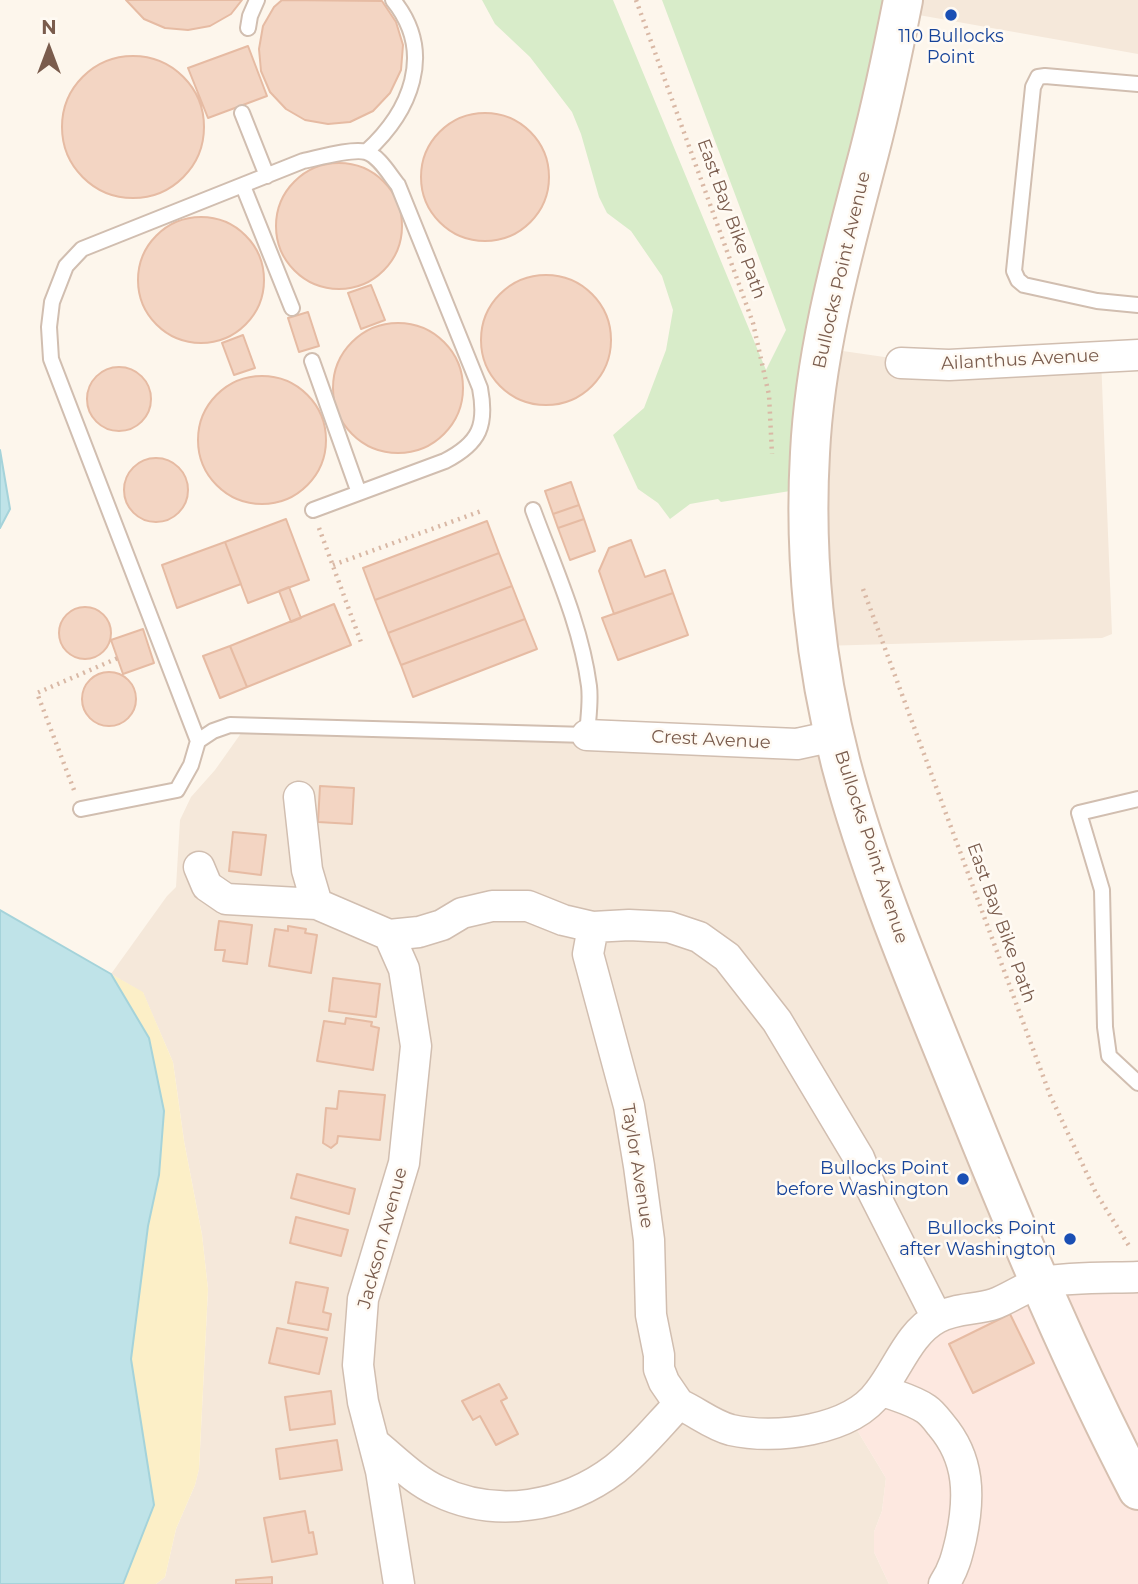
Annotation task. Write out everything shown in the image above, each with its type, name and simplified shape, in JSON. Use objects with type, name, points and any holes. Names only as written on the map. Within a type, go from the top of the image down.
[{"type":"main road","name":"Bullocks Point Avenue","points":[[903,0],[870,149],[827,320],[813,416],[808,478],[809,554],[814,616],[834,736],[862,834],[908,960],[1040,1282],[1087,1387],[1138,1490]]},
{"type":"street","name":"Ailanthus Avenue","points":[[901,363],[949,365],[1138,355]]},
{"type":"street","name":"Crest Avenue","points":[[587,735],[797,744],[834,736]]},
{"type":"street","points":[[299,797],[307,870],[317,904]]},
{"type":"street","points":[[199,867],[207,886],[226,899],[317,904],[389,935],[419,932],[442,925],[462,913],[492,906],[528,906],[563,920],[593,927],[669,927],[699,937],[727,957],[777,1021],[859,1158],[871,1188],[937,1318]]},
{"type":"street","name":"Taylor Avenue","points":[[593,927],[588,954],[628,1106],[639,1166],[641,1197],[649,1240],[651,1315],[659,1369],[664,1382],[679,1404]]},
{"type":"street","name":"Jackson Avenue","points":[[389,935],[404,969],[416,1046],[404,1163],[371,1269],[361,1316],[358,1365],[363,1402],[381,1471],[399,1584]]},
{"type":"street","points":[[374,1443],[439,1492],[492,1505],[523,1507],[545,1504],[570,1495],[614,1470],[679,1404],[712,1423],[730,1429],[772,1434],[793,1433],[823,1426],[863,1409],[881,1390],[916,1335],[937,1318],[954,1311],[992,1305],[1040,1282],[1137,1267]]},
{"type":"street","points":[[881,1390],[914,1402],[929,1411],[952,1438],[960,1453],[967,1483],[967,1512],[954,1568],[944,1584]]},
{"type":"lane","points":[[248,28],[257,0]]},
{"type":"lane","points":[[366,152],[400,114],[412,85],[415,57],[409,28],[393,0]]},
{"type":"lane","points":[[1138,84],[1038,77],[1033,87],[1014,271],[1024,285],[1097,301],[1138,305]]},
{"type":"lane","points":[[242,113],[267,176]]},
{"type":"lane","points":[[81,809],[177,790],[191,765],[198,741],[51,359],[49,327],[52,302],[66,266],[82,249],[303,161],[338,153],[366,152],[382,164],[397,185],[480,388],[484,408],[481,428],[463,452],[446,461],[313,510]]},
{"type":"lane","points":[[243,186],[292,308]]},
{"type":"lane","points":[[312,361],[359,493]]},
{"type":"lane","points":[[198,741],[213,731],[230,725],[587,735],[589,689],[585,664],[570,609],[533,510]]},
{"type":"lane","points":[[1138,799],[1079,813],[1102,890],[1105,1015],[1109,1056],[1138,1083]]},
{"type":"path","name":"East Bay Bike Path","points":[[636,0],[753,323],[769,395],[772,454]]},
{"type":"path","points":[[313,510],[362,645]]},
{"type":"path","points":[[333,565],[484,510]]},
{"type":"path","name":"East Bay Bike Path","points":[[863,589],[1050,1095],[1096,1193],[1137,1267]]},
{"type":"path","points":[[81,809],[37,693],[118,658]]},
{"type":"shaded area","points":[[902,0],[1138,0],[1138,54],[913,14]]},
{"type":"shaded area","points":[[822,348],[912,361],[1101,358],[1112,634],[1102,638],[821,646]]},
{"type":"shaded area","points":[[249,722],[843,755],[1038,1275],[848,1415],[886,1478],[882,1511],[874,1532],[874,1552],[889,1584],[156,1584],[165,1577],[176,1529],[199,1469],[208,1289],[202,1235],[184,1141],[173,1062],[143,993],[111,974],[176,887],[180,820],[191,797],[215,770]]},
{"type":"shaded area","points":[[1138,1271],[1138,1584],[889,1584],[874,1552],[874,1532],[882,1511],[886,1478],[848,1415],[929,1319]]},
{"type":"green space","points":[[482,0],[613,0],[766,370],[786,330],[662,0],[903,0],[809,488],[721,502],[718,499],[690,504],[670,519],[658,503],[638,489],[613,435],[644,408],[666,350],[673,310],[662,276],[631,231],[607,213],[599,197],[572,112],[530,57],[495,24]]},
{"type":"sand","points":[[111,974],[143,992],[173,1062],[184,1141],[202,1235],[208,1289],[199,1469],[176,1529],[165,1577],[156,1584],[123,1584],[154,1505],[131,1359],[148,1226],[159,1175],[164,1111],[149,1038]]},
{"type":"water","points":[[0,450],[10,509],[0,528]]},
{"type":"water","points":[[0,910],[111,974],[149,1038],[164,1111],[159,1175],[148,1226],[131,1359],[154,1505],[123,1584],[0,1584]]},
{"type":"building","points":[[126,0],[242,0],[231,14],[210,26],[188,30],[165,28],[144,19]]},
{"type":"building","points":[[282,0],[382,1],[396,22],[403,45],[401,70],[390,93],[373,111],[350,122],[328,124],[305,120],[286,109],[270,92],[261,71],[259,49],[263,26],[274,7]]},
{"type":"building","points":[[248,46],[267,96],[208,118],[188,68]]},
{"type":"building","points":[[133,56],[160,61],[183,77],[199,100],[204,127],[199,154],[183,177],[160,193],[133,198],[106,193],[83,177],[67,154],[62,127],[67,100],[83,77],[106,61]]},
{"type":"building","points":[[485,113],[510,118],[530,132],[544,152],[549,177],[544,202],[530,222],[510,236],[485,241],[460,236],[440,222],[426,202],[421,177],[426,152],[440,132],[460,118]]},
{"type":"building","points":[[339,163],[363,168],[383,182],[397,202],[402,226],[397,250],[383,270],[363,284],[339,289],[315,284],[295,270],[281,250],[276,226],[281,202],[295,182],[315,168]]},
{"type":"building","points":[[201,217],[225,221],[246,235],[260,256],[264,280],[260,304],[246,325],[225,339],[201,343],[177,339],[156,325],[142,304],[138,280],[142,256],[156,235],[177,221]]},
{"type":"building","points":[[546,275],[571,280],[592,294],[606,315],[611,340],[606,365],[592,386],[571,400],[546,405],[521,400],[500,386],[486,365],[481,340],[486,315],[500,294],[521,280]]},
{"type":"building","points":[[371,285],[385,320],[361,329],[348,293]]},
{"type":"building","points":[[308,312],[319,346],[299,352],[288,318]]},
{"type":"building","points":[[398,323],[423,328],[444,342],[458,363],[463,388],[458,413],[444,434],[423,448],[398,453],[373,448],[352,434],[338,413],[333,388],[338,363],[352,342],[373,328]]},
{"type":"building","points":[[243,335],[255,368],[234,375],[222,343]]},
{"type":"building","points":[[119,367],[142,376],[151,399],[142,422],[119,431],[96,422],[87,399],[96,376]]},
{"type":"building","points":[[262,376],[286,381],[307,395],[321,416],[326,440],[321,464],[307,485],[286,499],[262,504],[238,499],[217,485],[203,464],[198,440],[203,416],[217,395],[238,381]]},
{"type":"building","points":[[156,458],[179,467],[188,490],[179,513],[156,522],[133,513],[124,490],[133,467]]},
{"type":"building","points":[[571,482],[579,505],[553,514],[545,491]]},
{"type":"building","points":[[579,505],[584,519],[558,528],[553,514]]},
{"type":"building","points":[[286,519],[309,580],[248,603],[225,542]]},
{"type":"building","points":[[584,519],[595,551],[570,560],[558,528]]},
{"type":"building","points":[[487,521],[499,553],[375,600],[363,568]]},
{"type":"building","points":[[631,540],[645,577],[665,570],[673,593],[614,614],[599,571],[609,548]]},
{"type":"building","points":[[225,542],[241,584],[177,608],[162,565]]},
{"type":"building","points":[[499,553],[512,586],[388,633],[375,600]]},
{"type":"building","points":[[512,586],[525,619],[401,665],[388,633]]},
{"type":"building","points":[[289,587],[301,618],[291,622],[279,591]]},
{"type":"building","points":[[673,593],[688,635],[618,660],[602,618]]},
{"type":"building","points":[[334,604],[351,645],[247,687],[230,646]]},
{"type":"building","points":[[85,607],[95,609],[103,615],[109,623],[109,643],[103,651],[95,657],[85,659],[75,657],[67,651],[61,643],[59,633],[61,623],[67,615],[75,609]]},
{"type":"building","points":[[525,619],[537,649],[413,697],[401,665]]},
{"type":"building","points":[[143,629],[154,663],[123,674],[111,640]]},
{"type":"building","points":[[230,646],[247,687],[220,698],[203,656]]},
{"type":"building","points":[[109,672],[128,680],[136,699],[128,718],[109,726],[90,718],[82,699],[90,680]]},
{"type":"building","points":[[320,786],[354,788],[352,824],[318,822]]},
{"type":"building","points":[[233,832],[266,835],[261,875],[229,871]]},
{"type":"building","points":[[219,921],[252,925],[247,964],[223,961],[225,950],[215,950]]},
{"type":"building","points":[[288,926],[306,929],[305,933],[317,935],[311,973],[269,966],[275,929],[288,931]]},
{"type":"building","points":[[333,978],[380,984],[376,1017],[329,1011]]},
{"type":"building","points":[[346,1018],[372,1022],[371,1026],[379,1028],[373,1070],[317,1061],[324,1021],[345,1024]]},
{"type":"building","points":[[339,1091],[385,1095],[380,1140],[338,1136],[337,1143],[331,1148],[323,1143],[326,1108],[337,1109]]},
{"type":"building","points":[[297,1174],[355,1189],[349,1214],[291,1198]]},
{"type":"building","points":[[296,1217],[348,1230],[341,1256],[290,1243]]},
{"type":"building","points":[[296,1282],[328,1288],[323,1312],[331,1314],[328,1330],[288,1323]]},
{"type":"building","points":[[1010,1314],[1034,1363],[973,1393],[949,1344]]},
{"type":"building","points":[[277,1328],[327,1338],[319,1374],[269,1363]]},
{"type":"building","points":[[499,1384],[507,1398],[501,1401],[518,1434],[496,1445],[480,1416],[473,1420],[462,1401]]},
{"type":"building","points":[[331,1391],[335,1424],[290,1430],[285,1397]]},
{"type":"building","points":[[337,1440],[342,1470],[280,1479],[276,1449]]},
{"type":"building","points":[[305,1511],[317,1554],[272,1562],[264,1518]]},
{"type":"building","points":[[272,1577],[272,1584],[236,1584],[236,1580]]},
{"type":"place","name":"110 Bullocks Point","points":[[951,15]]},
{"type":"place","name":"Bullocks Point before Washington","points":[[963,1179]]},
{"type":"place","name":"Bullocks Point after Washington","points":[[1070,1239]]}]
